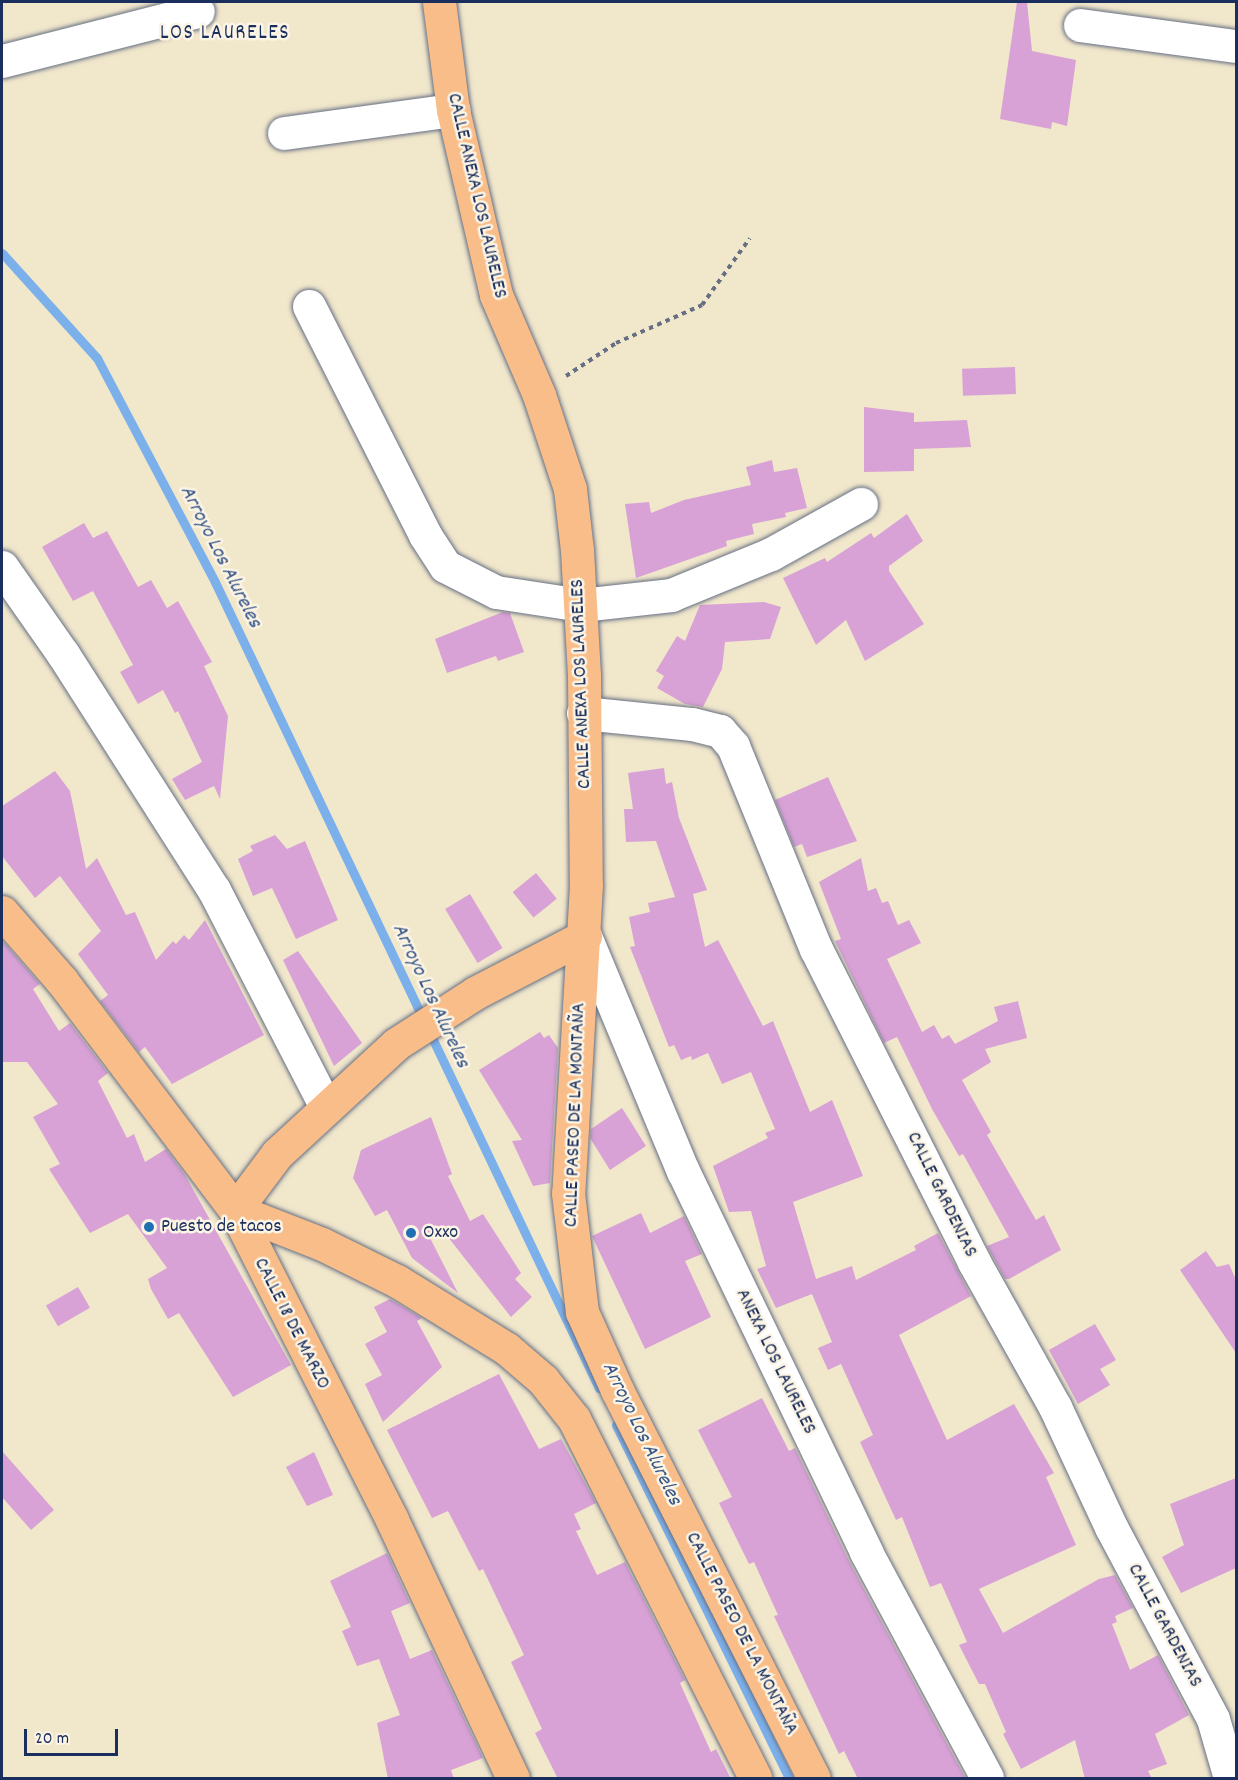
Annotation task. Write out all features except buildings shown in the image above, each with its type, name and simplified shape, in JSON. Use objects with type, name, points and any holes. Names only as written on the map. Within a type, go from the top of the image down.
[{"type":"main road","name":"CALLE ANEXA LOS LAURELES","points":[[439,2],[453,110],[496,295],[539,395],[570,489],[581,605],[585,936]]},
{"type":"main road","name":"CALLE 18 DE MARZO","points":[[2,912],[62,981],[235,1210],[392,1520],[513,1779]]},
{"type":"main road","points":[[585,936],[448,1010],[396,1044],[277,1154],[235,1210],[321,1244],[397,1281],[507,1349],[543,1380],[574,1419],[755,1779]]},
{"type":"main road","name":"CALLE PASEO DE LA MONTAÑA","points":[[585,936],[568,1193],[582,1312],[617,1390],[814,1779]]},
{"type":"street","points":[[2,61],[198,11]]},
{"type":"street","points":[[1080,25],[1236,46]]},
{"type":"street","points":[[284,132],[453,110]]},
{"type":"street","points":[[309,306],[425,535],[445,566],[496,592],[533,601],[581,605],[671,595],[771,554],[861,504]]},
{"type":"street","points":[[2,567],[63,654],[214,890],[326,1107]]},
{"type":"street","name":"CALLE GARDENIAS","points":[[583,713],[692,724],[720,731],[733,746],[816,949],[974,1262],[1055,1407],[1111,1527],[1213,1719],[1230,1779]]},
{"type":"street","name":"ANEXA LOS LAURELES","points":[[585,936],[683,1171],[866,1552],[987,1779]]},
{"type":"path","points":[[539,395],[616,343],[702,305],[750,238]]},
{"type":"waterway","name":"Arroyo Los Alureles","points":[[2,253],[97,358],[215,582],[599,1388]]},
{"type":"waterway","name":"Arroyo Los Alureles","points":[[616,1425],[789,1778]]},
{"type":"place","name":"Puesto de tacos","points":[[149,1227]]},
{"type":"place","name":"Oxxo","points":[[411,1233]]},
{"type":"district","name":"LOS LAURELES","points":[[225,34]]}]
